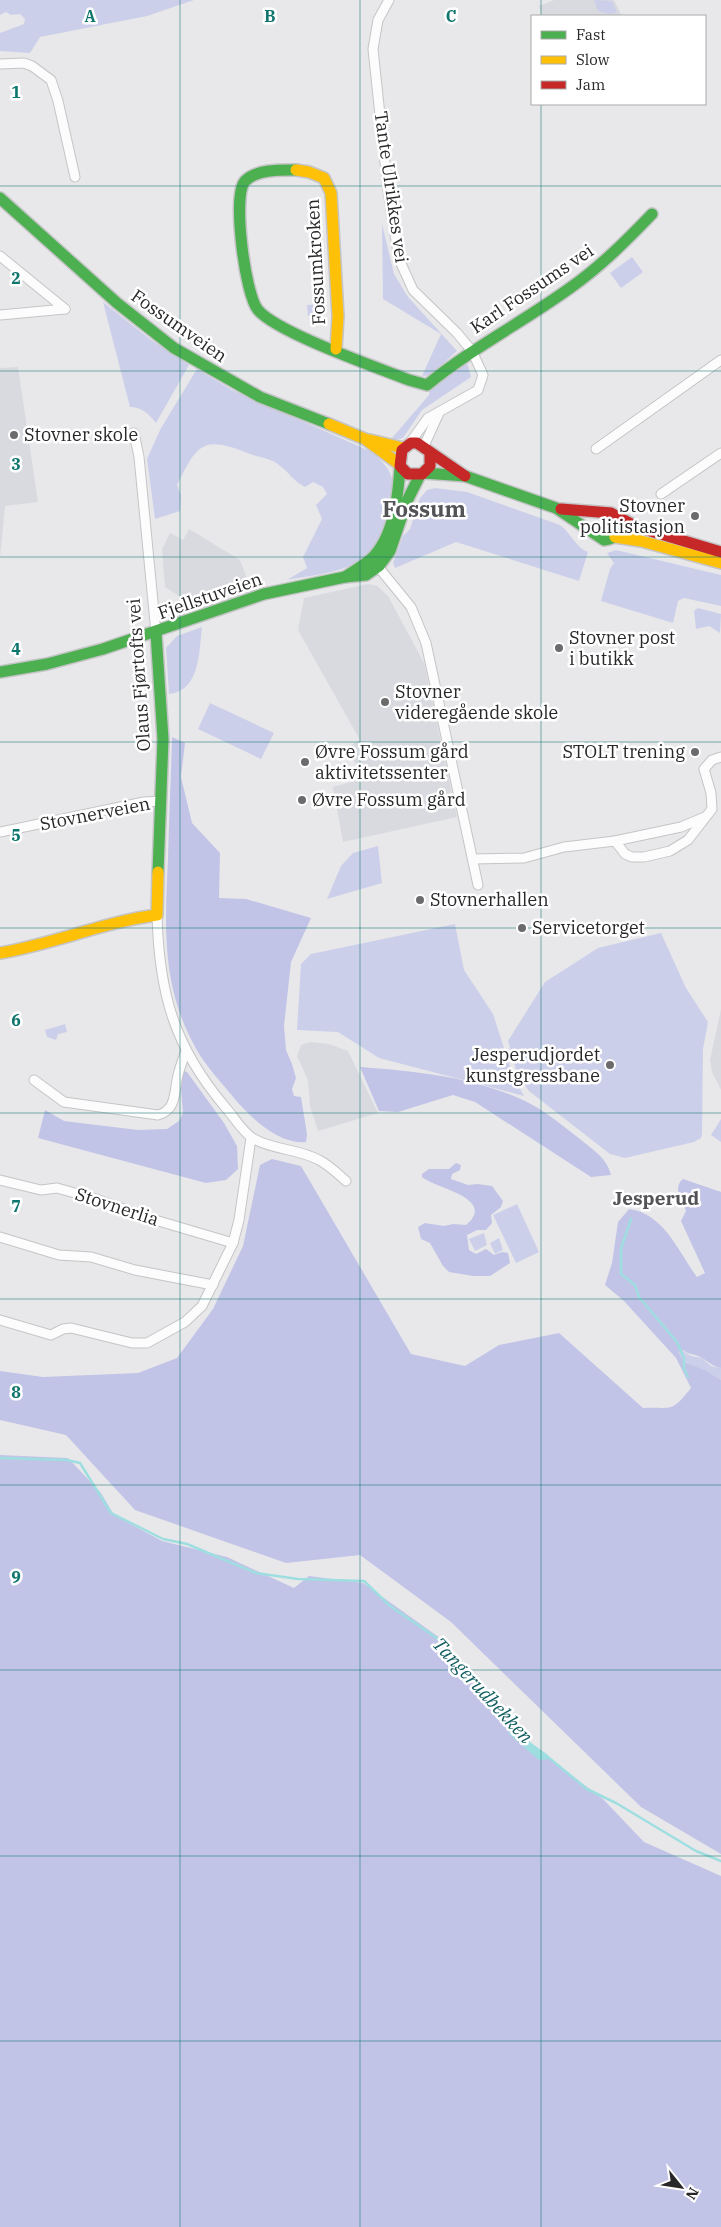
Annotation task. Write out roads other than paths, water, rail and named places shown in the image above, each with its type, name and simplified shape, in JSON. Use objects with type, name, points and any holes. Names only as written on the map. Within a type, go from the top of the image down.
[{"type":"street","name":"Tante Ulrikkes vei","points":[[389,0],[378,20],[373,49],[388,191],[399,258],[413,290],[457,333],[472,351]]},
{"type":"street","points":[[0,64],[24,63],[32,66],[51,80],[58,100],[75,177]]},
{"type":"street","name":"Fossumkroken","points":[[336,349],[338,328],[333,222],[328,184],[322,176],[304,171],[268,171],[251,176],[246,179],[240,190],[248,276],[255,304],[260,313],[270,321],[336,349],[427,385],[472,351]]},
{"type":"street","name":"Fossumveien","points":[[0,198],[117,304],[187,356],[212,371],[278,405],[365,439],[406,446],[417,443],[465,476],[556,508],[593,532]]},
{"type":"street","name":"Karl Fossums vei","points":[[406,446],[424,422],[469,396],[480,387],[482,371],[472,351],[569,289],[612,254],[652,214]]},
{"type":"street","points":[[0,256],[65,309],[0,315]]},
{"type":"street","points":[[596,449],[721,360]]},
{"type":"street","points":[[375,562],[393,544],[407,501],[431,461],[427,449],[439,413]]},
{"type":"street","name":"Olaus Fjørtofts vei","points":[[134,433],[139,457],[163,720],[157,915]]},
{"type":"street","name":"Fossumveien","points":[[365,439],[400,465],[408,474],[465,476]]},
{"type":"street","points":[[375,562],[397,499],[399,456],[406,446]]},
{"type":"street","points":[[661,494],[721,453]]},
{"type":"street","name":"Fossumveien","points":[[556,508],[602,512]]},
{"type":"street","points":[[721,552],[637,527],[611,513],[602,512],[592,522],[593,532],[604,540],[615,538],[641,541],[721,564]]},
{"type":"street","points":[[615,538],[620,526],[618,518]]},
{"type":"street","points":[[375,562],[411,607],[426,643],[478,885]]},
{"type":"street","name":"Fjellstuveien","points":[[0,672],[76,657],[156,633],[256,597],[345,577],[364,576],[375,562]]},
{"type":"street","points":[[615,841],[625,854],[632,857],[670,851],[688,840],[712,809],[712,794],[704,769],[712,760],[721,757]]},
{"type":"street","name":"Stovnerveien","points":[[0,832],[144,802],[161,801]]},
{"type":"street","points":[[473,859],[524,858],[564,847],[615,841],[681,826],[708,816]]},
{"type":"street","points":[[0,953],[30,948],[130,918],[157,915],[159,967],[170,1014],[186,1051],[208,1088],[251,1138],[321,1160],[346,1181]]},
{"type":"street","points":[[34,1080],[64,1102],[158,1115],[168,1111],[173,1104],[178,1074],[186,1051]]},
{"type":"street","points":[[0,1320],[51,1335],[63,1329],[71,1328],[132,1343],[147,1343],[162,1332],[185,1322],[202,1306],[233,1243],[239,1220],[251,1138]]},
{"type":"street","name":"Stovnerlia","points":[[0,1180],[41,1190],[57,1188],[233,1243]]},
{"type":"street","points":[[0,1238],[59,1255],[91,1257],[135,1270],[213,1285]]},
{"type":"waterway","points":[[631,1219],[621,1249],[621,1274],[635,1285],[639,1297],[677,1342],[684,1358],[684,1369],[688,1377]]},
{"type":"waterway","name":"Tangerudbekken","points":[[0,1458],[67,1460],[80,1463],[111,1513],[163,1539],[187,1544],[256,1573],[298,1579],[364,1581],[390,1606],[438,1639],[514,1729]]},
{"type":"waterway","name":"Tangerudbekken","points":[[548,1757],[587,1789],[616,1803],[696,1851],[721,1861]]},
{"type":"place","name":"Stovner skole","points":[[14,435]]},
{"type":"place","name":"Stovner politistasjon","points":[[695,516]]},
{"type":"place","name":"Stovner post i butikk","points":[[559,648]]},
{"type":"place","name":"Stovner videregående skole","points":[[385,702]]},
{"type":"place","name":"STOLT trening","points":[[695,752]]},
{"type":"place","name":"Øvre Fossum gård aktivitetssenter","points":[[305,762]]},
{"type":"place","name":"Øvre Fossum gård","points":[[302,800]]},
{"type":"place","name":"Stovnerhallen","points":[[420,900]]},
{"type":"place","name":"Servicetorget","points":[[522,928]]},
{"type":"place","name":"Jesperudjordet kunstgressbane","points":[[610,1065]]},
{"type":"district","name":"Fossum","points":[[424,509]]},
{"type":"district","name":"Jesperud","points":[[656,1198]]}]
